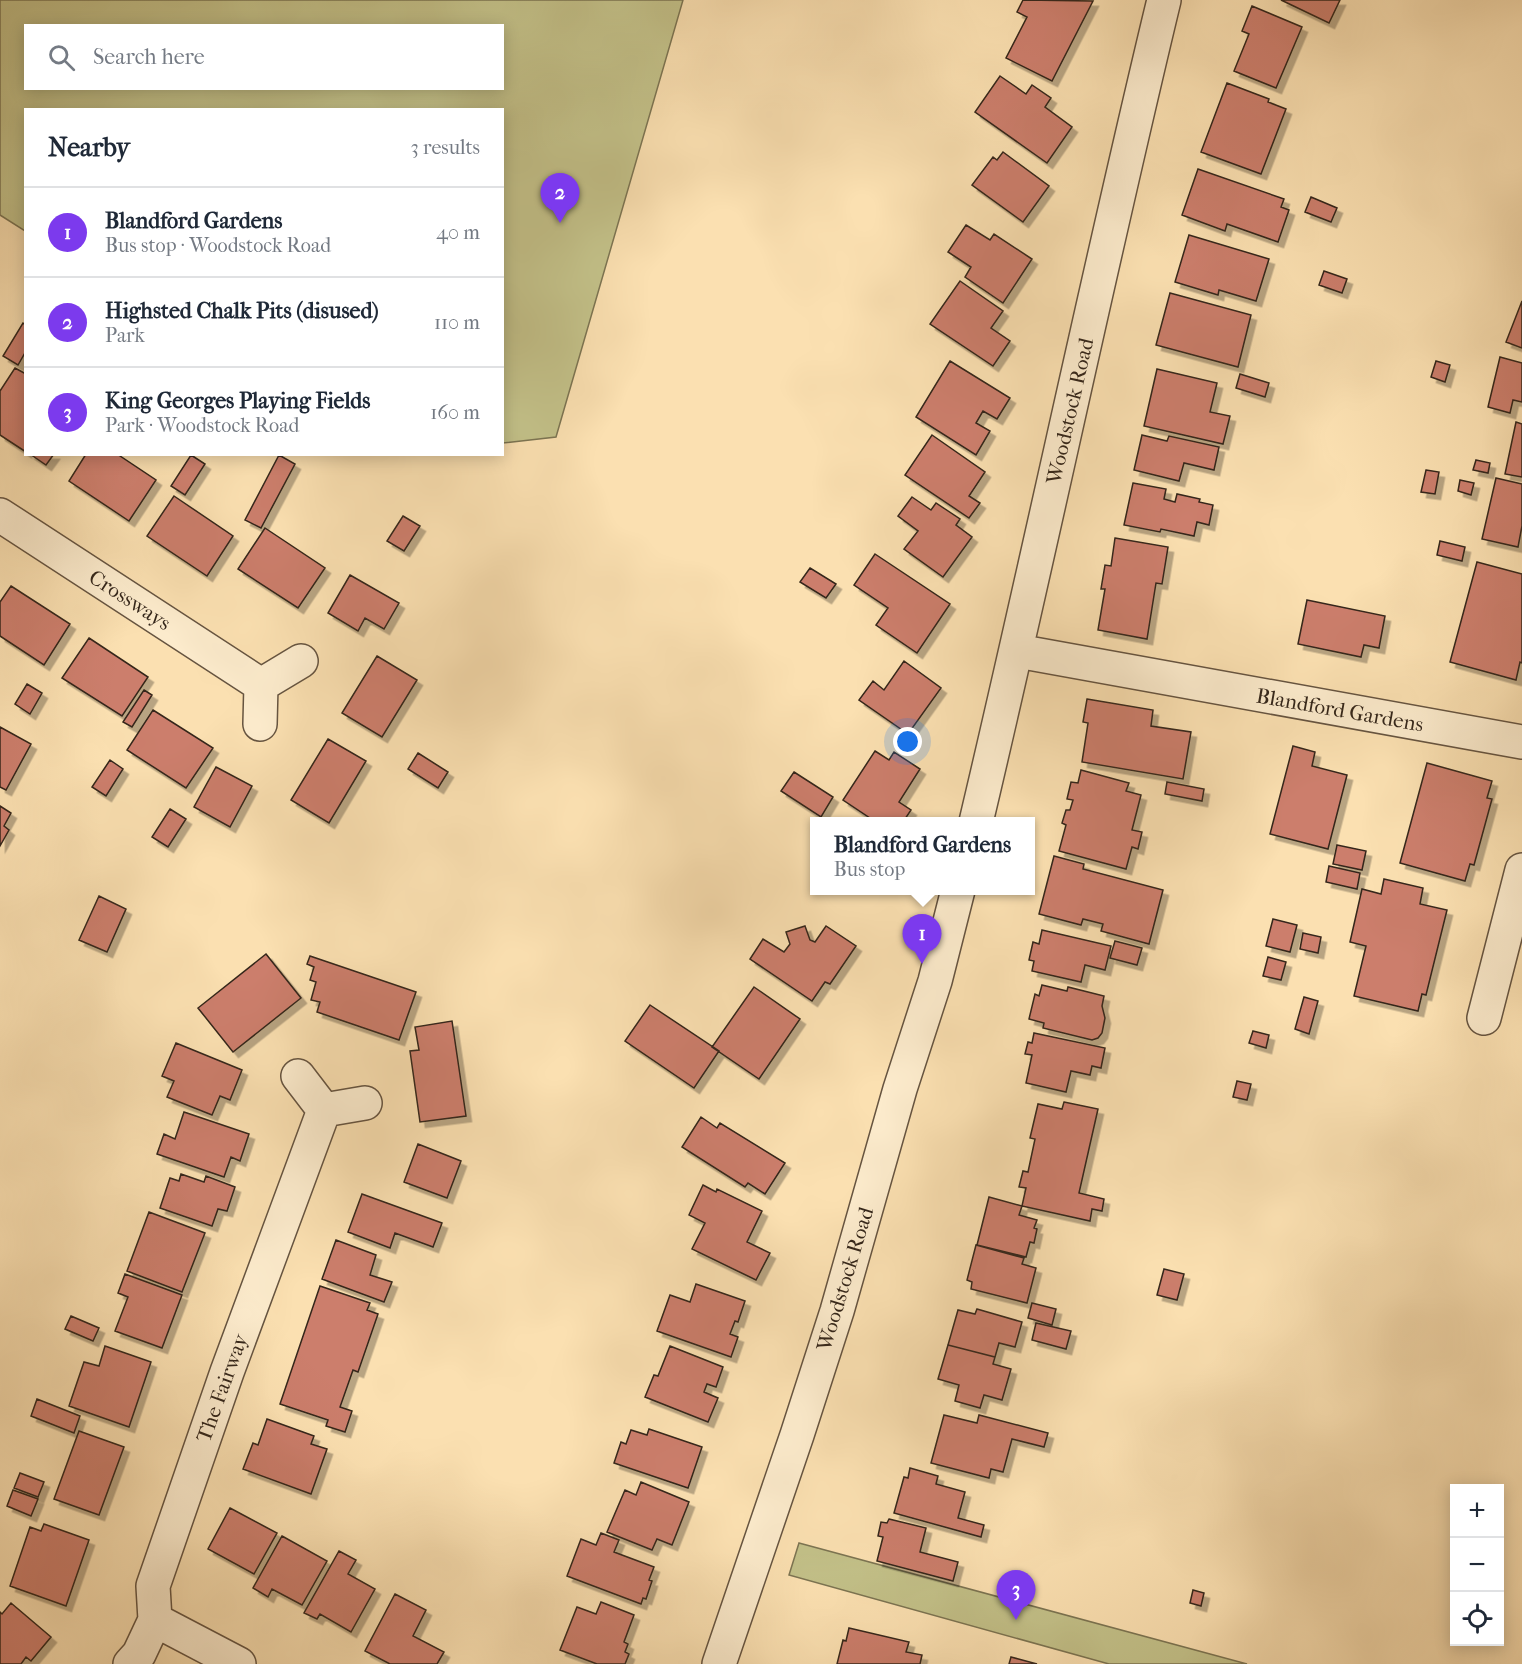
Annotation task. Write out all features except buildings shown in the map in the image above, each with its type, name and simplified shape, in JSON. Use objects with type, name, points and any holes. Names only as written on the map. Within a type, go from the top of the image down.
[{"type":"street","name":"Woodstock Road","points":[[976,817],[1017,651],[1128,150],[1164,0]]},
{"type":"street","name":"Crossways","points":[[0,515],[261,685]]},
{"type":"street","name":"Blandford Gardens","points":[[1017,651],[1522,742]]},
{"type":"street","points":[[261,724],[261,685],[301,661]]},
{"type":"street","points":[[1485,1018],[1522,870]]},
{"type":"street","name":"Woodstock Road","points":[[718,1664],[837,1311],[957,895]]},
{"type":"street","points":[[298,1076],[324,1110],[365,1103]]},
{"type":"street","name":"The Fairway","points":[[130,1664],[139,1654],[155,1620],[153,1586],[227,1372],[324,1110]]},
{"type":"street","points":[[155,1620],[239,1664]]},
{"type":"shaded area","points":[[0,0],[683,0],[556,437],[504,443],[504,108],[24,108],[24,230],[0,215]]},
{"type":"shaded area","points":[[799,1543],[1247,1664],[1109,1664],[789,1575]]},
{"type":"place","name":"Highsted Chalk Pits (disused)","points":[[560,223]]},
{"type":"place","name":"Blandford Gardens","points":[[922,964]]},
{"type":"place","name":"King Georges Playing Fields","points":[[1016,1620]]}]
